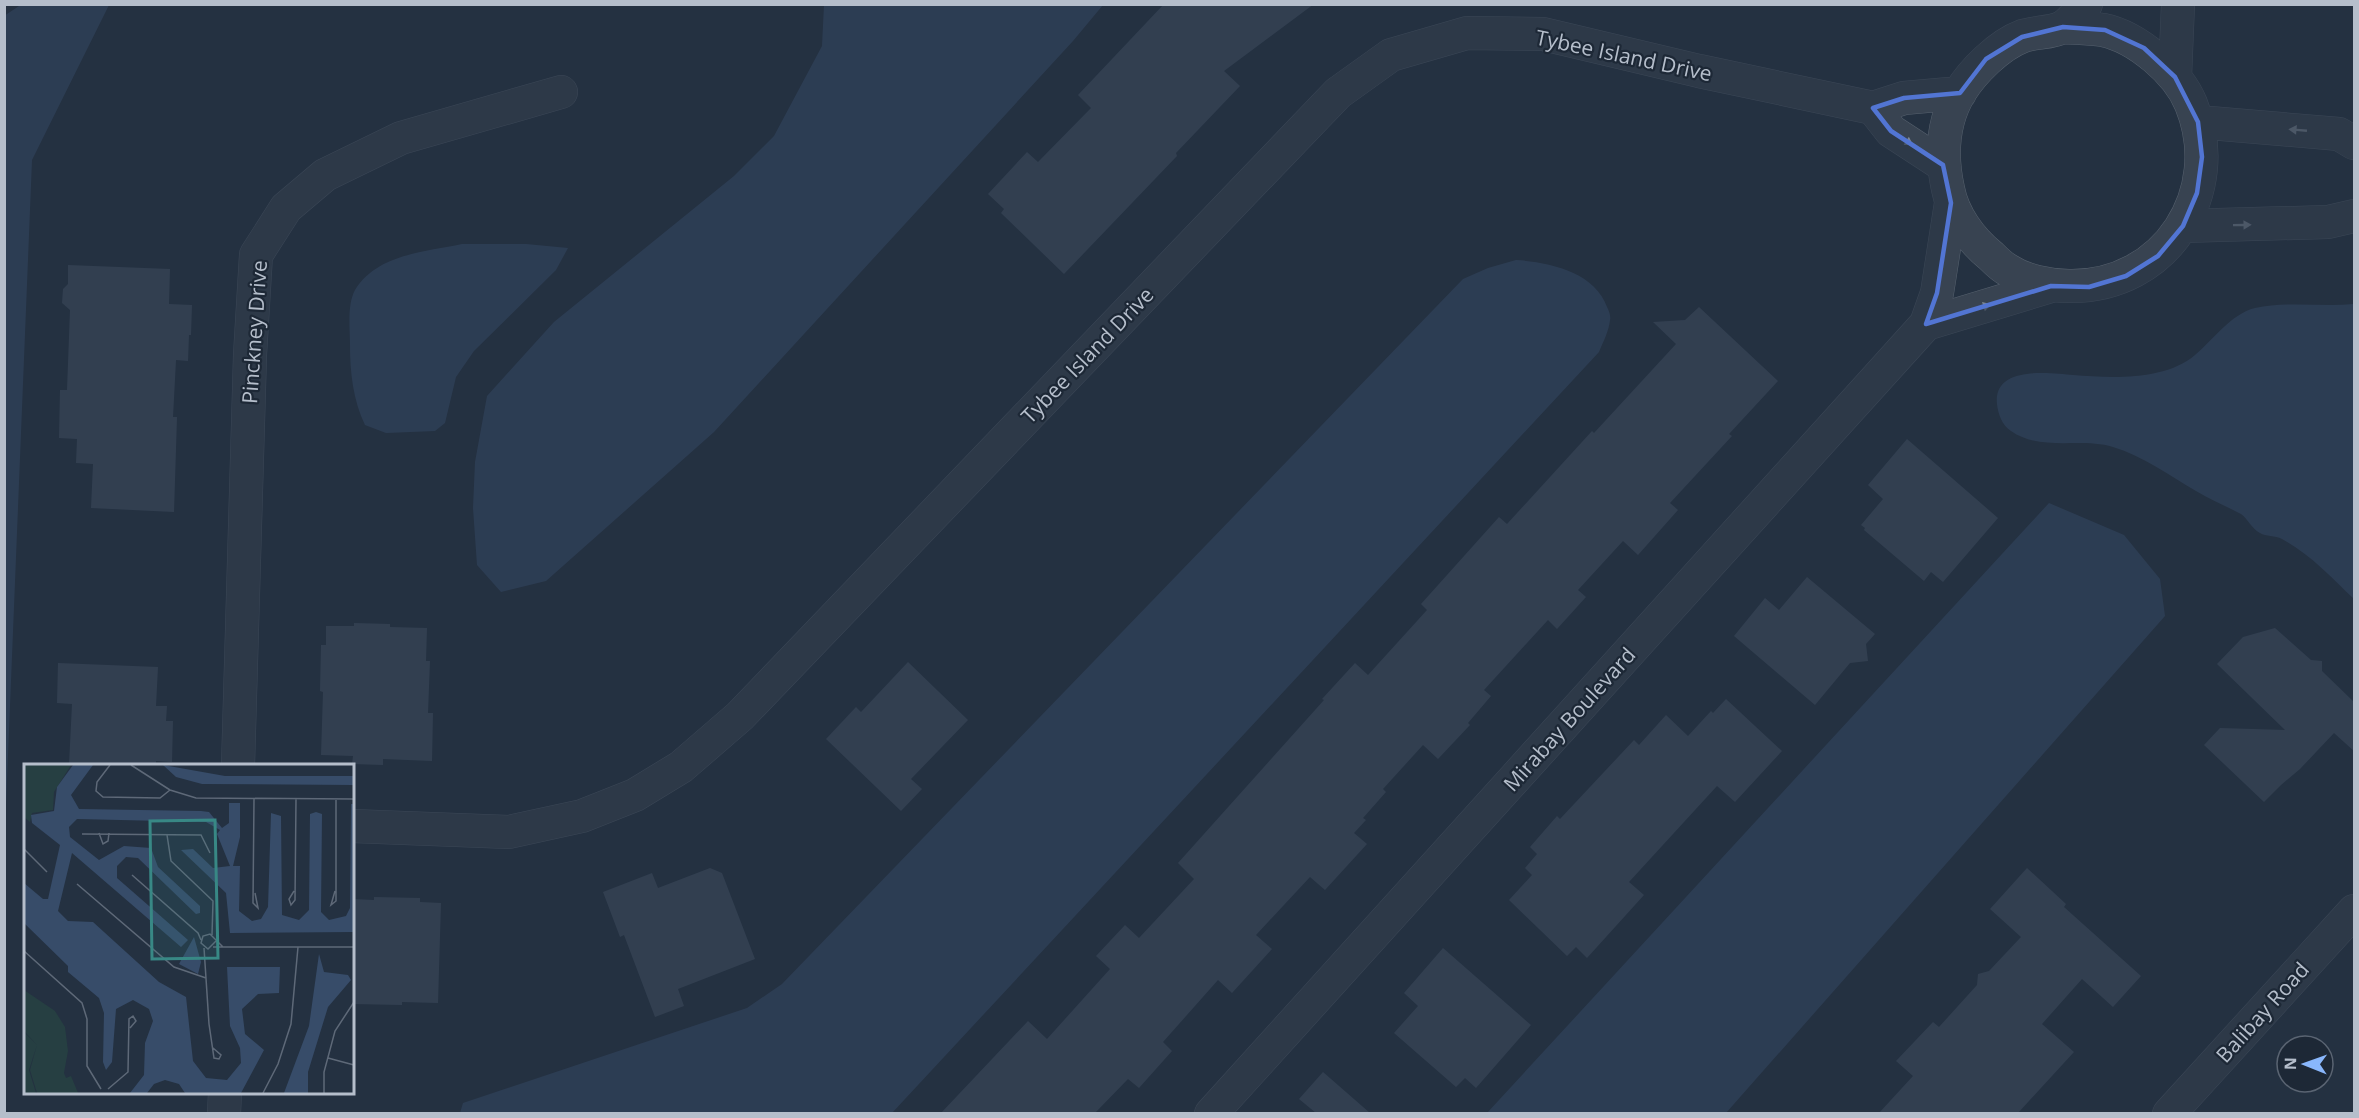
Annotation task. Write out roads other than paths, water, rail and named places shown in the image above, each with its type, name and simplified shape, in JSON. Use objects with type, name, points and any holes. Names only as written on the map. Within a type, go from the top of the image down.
[{"type":"street","points":[[2063,27],[2086,4]]},
{"type":"street","points":[[2175,77],[2178,4]]},
{"type":"street","name":"Mirabay Boulevard","points":[[2063,27],[2105,30],[2144,48],[2175,77],[2188,98],[2198,122],[2201,169],[2197,193],[2183,226],[2158,256],[2126,276],[2090,287],[2051,286],[2008,271],[1974,242],[1951,203],[1943,165],[1946,128],[1960,93],[1986,60],[2022,37],[2063,27]]},
{"type":"street","name":"Tybee Island Drive","points":[[354,826],[509,832],[582,816],[635,795],[681,767],[748,708],[1338,93],[1390,55],[1467,33],[1543,34],[1699,71],[1873,108],[1905,98],[1960,93]]},
{"type":"street","name":"Pinckney Drive","points":[[238,764],[250,355],[256,255],[286,208],[325,175],[401,138],[561,92]]},
{"type":"street","points":[[1873,108],[1891,131],[1943,165]]},
{"type":"street","points":[[2198,122],[2339,134],[2353,150]]},
{"type":"street","name":"Mirabay Boulevard","points":[[1211,1113],[1926,324],[1937,293],[1951,203]]},
{"type":"street","points":[[2183,226],[2328,222],[2352,209]]},
{"type":"street","name":"Mirabay Boulevard","points":[[1926,324],[2051,286]]},
{"type":"street","name":"Balibay Road","points":[[2169,1113],[2355,911]]},
{"type":"street","points":[[224,1113],[225,1094]]},
{"type":"water","points":[[22,4],[109,5],[32,160],[5,830],[4,16]]},
{"type":"water","points":[[824,5],[1103,5],[1073,41],[714,432],[546,581],[501,592],[477,565],[473,508],[475,462],[487,396],[554,322],[734,176],[774,136],[822,46]]},
{"type":"water","points":[[462,244],[526,244],[568,248],[556,270],[474,351],[456,377],[445,423],[435,431],[386,433],[365,425],[355,396],[351,365],[349,324],[352,296],[355,290],[364,278],[389,262]]},
{"type":"water","points":[[1516,260],[1542,263],[1569,271],[1592,285],[1601,295],[1610,317],[1599,352],[892,1113],[460,1113],[463,1103],[747,1008],[782,984],[1463,279],[1488,268]]},
{"type":"water","points":[[2354,304],[2354,599],[2320,566],[2292,545],[2279,538],[2260,533],[2241,514],[2145,461],[2124,451],[2100,444],[2035,441],[2008,429],[1999,415],[1998,391],[2013,377],[2038,373],[2103,377],[2153,374],[2168,370],[2195,355],[2230,321],[2246,311],[2279,305]]},
{"type":"water","points":[[2049,503],[2124,535],[2160,579],[2165,616],[1726,1113],[1487,1113]]}]
